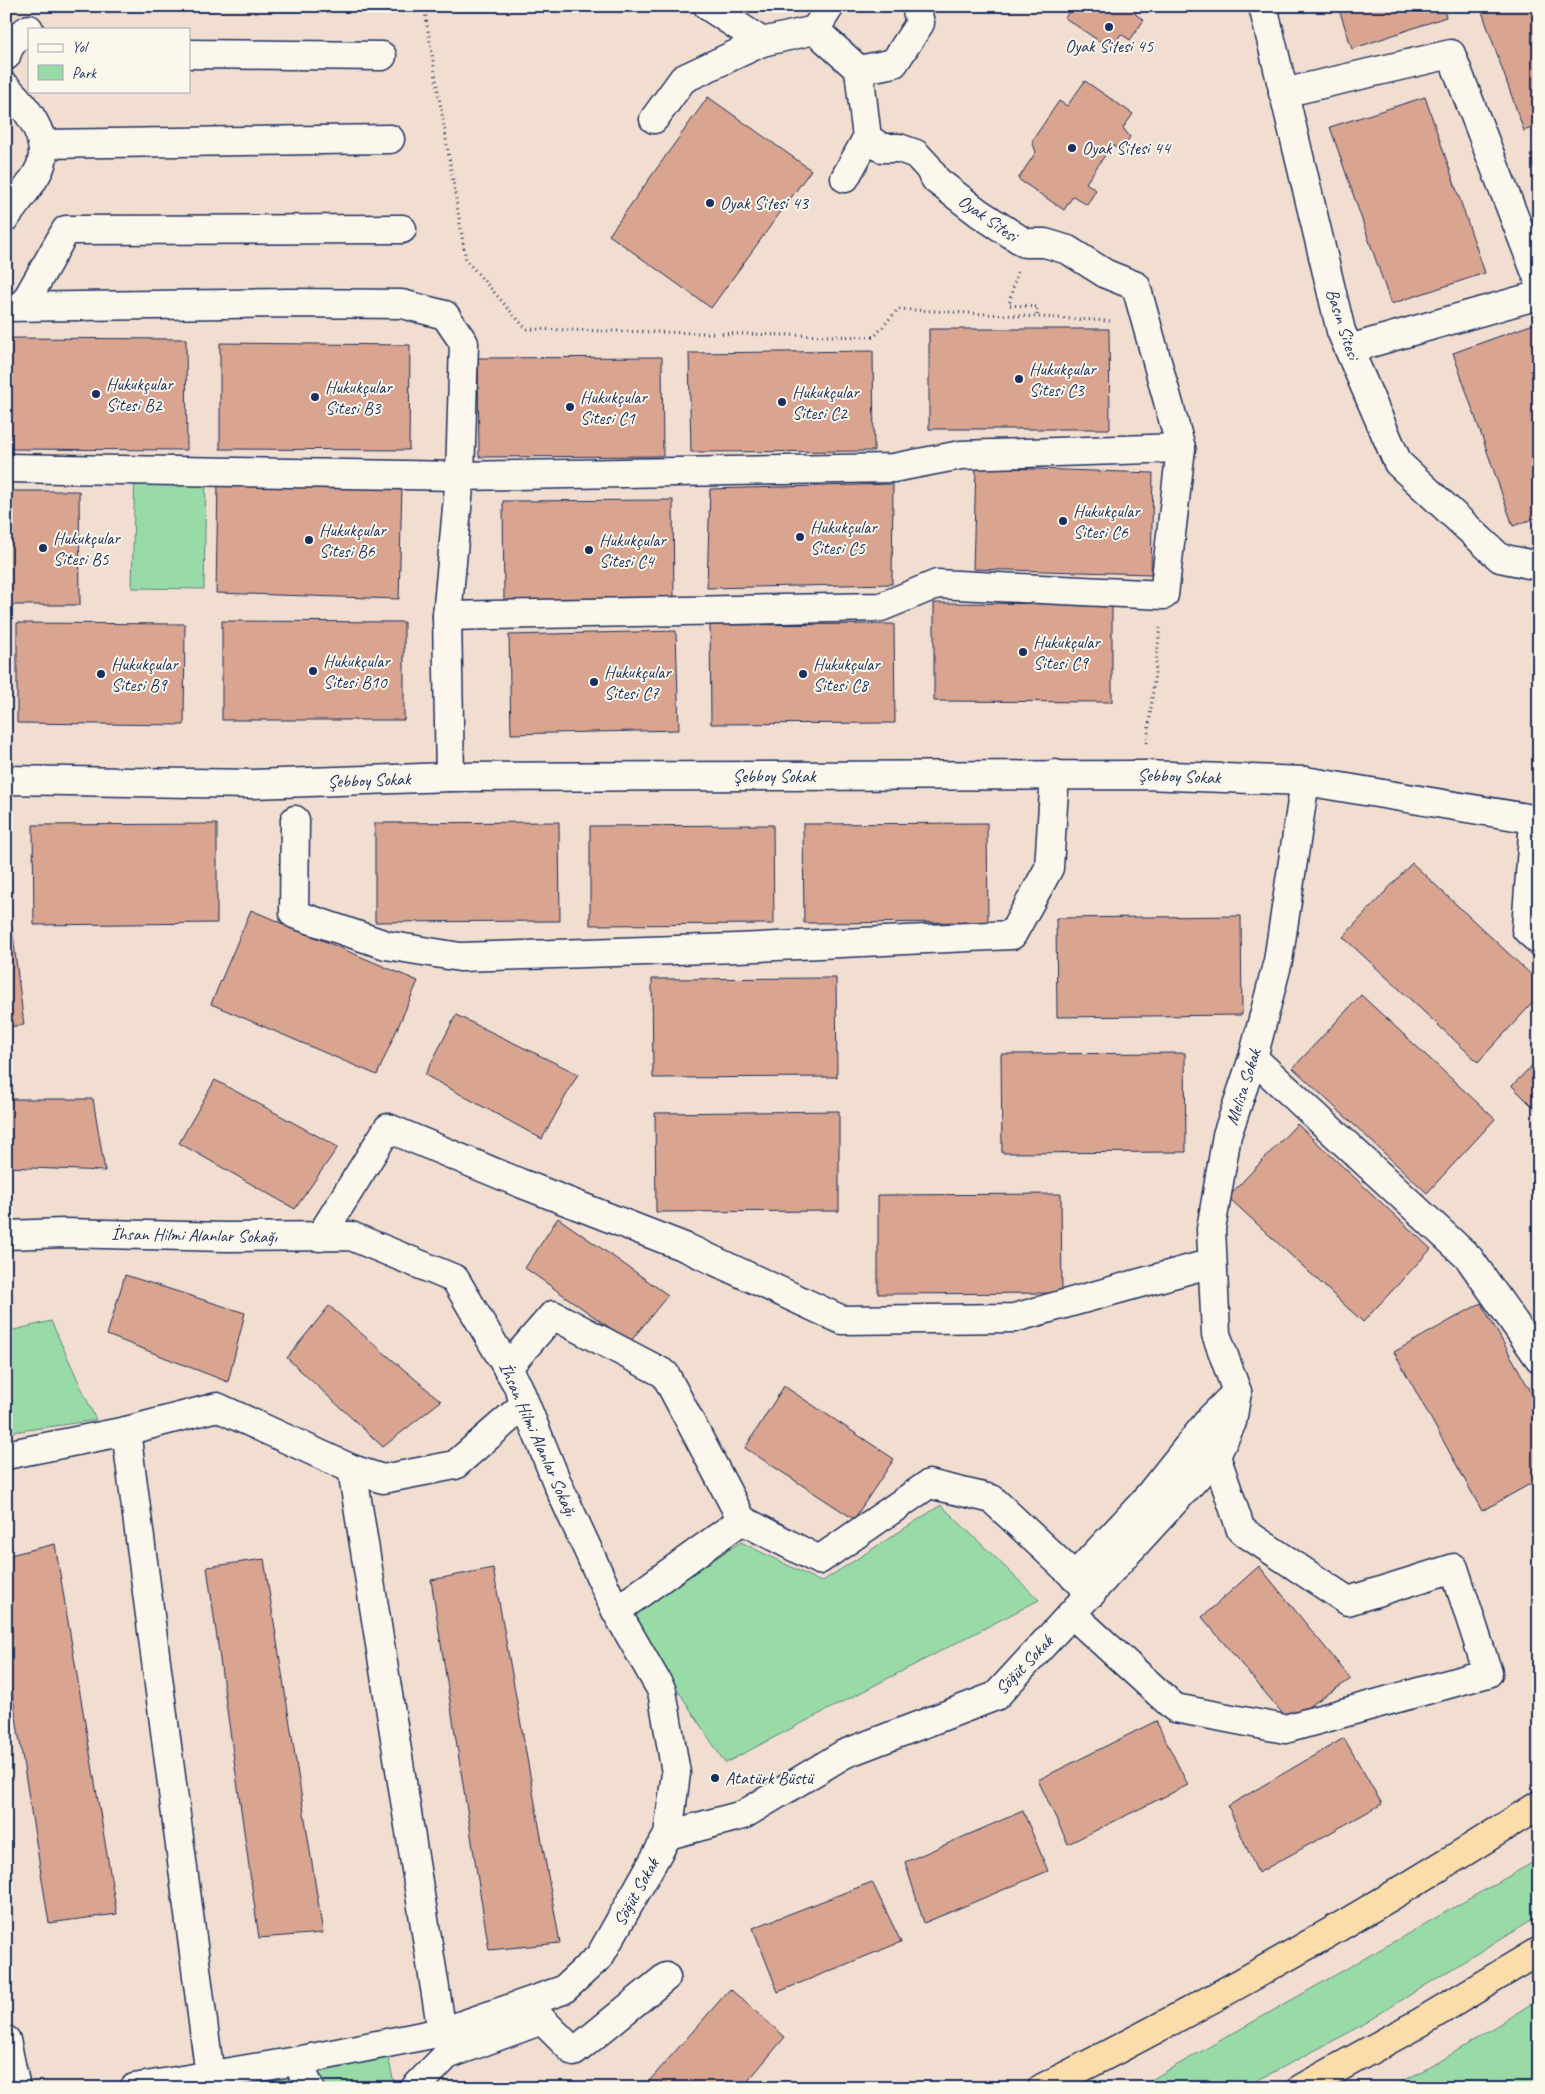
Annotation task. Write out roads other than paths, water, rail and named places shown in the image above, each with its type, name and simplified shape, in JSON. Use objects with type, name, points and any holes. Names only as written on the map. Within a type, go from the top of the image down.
[{"type":"highway","points":[[1042,2088],[1279,1963],[1539,1805]]},
{"type":"highway","points":[[1302,2088],[1421,2022],[1539,1950]]},
{"type":"street","points":[[708,6],[762,42]]},
{"type":"street","points":[[654,120],[683,79],[762,42],[815,30],[830,6]]},
{"type":"street","points":[[859,70],[894,63],[920,23],[916,6]]},
{"type":"street","name":"Basın Sitesi","points":[[1263,6],[1342,332],[1398,463],[1500,558],[1539,566]]},
{"type":"street","points":[[6,56],[8,48],[28,30]]},
{"type":"street","points":[[815,30],[859,70],[867,138],[845,178]]},
{"type":"street","points":[[190,54],[382,56]]},
{"type":"street","points":[[1283,93],[1451,54],[1539,280]]},
{"type":"street","points":[[6,86],[22,104],[34,123],[42,144],[42,162],[6,217]]},
{"type":"street","name":"Oyak Sitesi","points":[[867,138],[882,148],[899,148],[916,154],[928,167],[936,180],[980,214],[1025,243],[1045,243],[1068,250],[1106,274],[1136,286],[1181,448]]},
{"type":"street","points":[[42,144],[390,139]]},
{"type":"street","points":[[14,307],[66,230],[402,229]]},
{"type":"street","points":[[1349,349],[1539,295]]},
{"type":"street","points":[[14,307],[291,303],[402,304],[445,314],[464,343],[460,476],[447,616],[450,777]]},
{"type":"street","points":[[6,468],[460,476],[892,468],[961,455],[1181,448],[1164,595],[937,584],[881,606],[447,616]]},
{"type":"street","points":[[295,820],[294,914],[396,947],[460,957],[738,948],[1012,935],[1049,868],[1055,774]]},
{"type":"street","name":"Şebboy Sokak","points":[[6,780],[253,784],[450,777],[1144,775],[1305,780],[1537,820]]},
{"type":"street","name":"Melisa Sokak","points":[[1236,1392],[1216,1334],[1211,1229],[1227,1135],[1253,1058],[1278,960],[1305,780]]},
{"type":"street","points":[[1537,820],[1526,929],[1539,941]]},
{"type":"street","points":[[1253,1058],[1470,1258],[1539,1358]]},
{"type":"street","points":[[320,1237],[388,1128],[520,1183],[687,1248],[842,1320],[1014,1318],[1212,1263]]},
{"type":"street","name":"İhsan Hilmi Alanlar Sokağı","points":[[6,1235],[64,1233],[226,1237],[351,1236],[455,1279],[507,1368],[525,1404],[558,1485],[616,1611],[662,1691],[676,1773],[668,1835]]},
{"type":"street","points":[[507,1368],[553,1315],[665,1374],[742,1520],[819,1560],[929,1484],[992,1499],[1083,1585]]},
{"type":"street","points":[[1083,1585],[1216,1456],[1232,1422],[1236,1392]]},
{"type":"street","points":[[1083,1585],[1142,1504],[1210,1419],[1236,1392]]},
{"type":"street","points":[[6,1455],[126,1431],[217,1407],[352,1469],[383,1479],[455,1465],[525,1404]]},
{"type":"street","points":[[126,1431],[210,2076]]},
{"type":"street","points":[[1072,1614],[1175,1708],[1285,1729],[1488,1673],[1454,1568],[1348,1601],[1241,1530],[1216,1456]]},
{"type":"street","points":[[352,1469],[442,2032]]},
{"type":"street","points":[[616,1611],[742,1520]]},
{"type":"street","name":"Söğüt Sokak","points":[[134,2088],[297,2061],[442,2032],[563,1990],[600,1956],[668,1835],[743,1815],[844,1754],[996,1696],[1072,1614],[1083,1585]]},
{"type":"street","points":[[415,2088],[447,2055],[542,2020],[574,2052],[666,1977]]},
{"type":"street","points":[[6,2040],[16,2088]]},
{"type":"street","points":[[297,2061],[310,2088]]},
{"type":"place","name":"Oyak Sitesi 45","points":[[1109,27]]},
{"type":"place","name":"Oyak Sitesi 44","points":[[1072,148]]},
{"type":"place","name":"Oyak Sitesi 43","points":[[710,203]]},
{"type":"place","name":"Hukukçular Sitesi C3","points":[[1019,379]]},
{"type":"place","name":"Hukukçular Sitesi B2","points":[[96,394]]},
{"type":"place","name":"Hukukçular Sitesi B3","points":[[315,397]]},
{"type":"place","name":"Hukukçular Sitesi C2","points":[[782,402]]},
{"type":"place","name":"Hukukçular Sitesi C1","points":[[570,407]]},
{"type":"place","name":"Hukukçular Sitesi C6","points":[[1063,521]]},
{"type":"place","name":"Hukukçular Sitesi C5","points":[[800,537]]},
{"type":"place","name":"Hukukçular Sitesi B6","points":[[309,540]]},
{"type":"place","name":"Hukukçular Sitesi B5","points":[[43,548]]},
{"type":"place","name":"Hukukçular Sitesi C4","points":[[589,550]]},
{"type":"place","name":"Hukukçular Sitesi C9","points":[[1023,652]]},
{"type":"place","name":"Hukukçular Sitesi B10","points":[[313,671]]},
{"type":"place","name":"Hukukçular Sitesi B9","points":[[101,674]]},
{"type":"place","name":"Hukukçular Sitesi C8","points":[[803,674]]},
{"type":"place","name":"Hukukçular Sitesi C7","points":[[594,682]]},
{"type":"place","name":"Atatürk Büstü","points":[[715,1778]]}]
